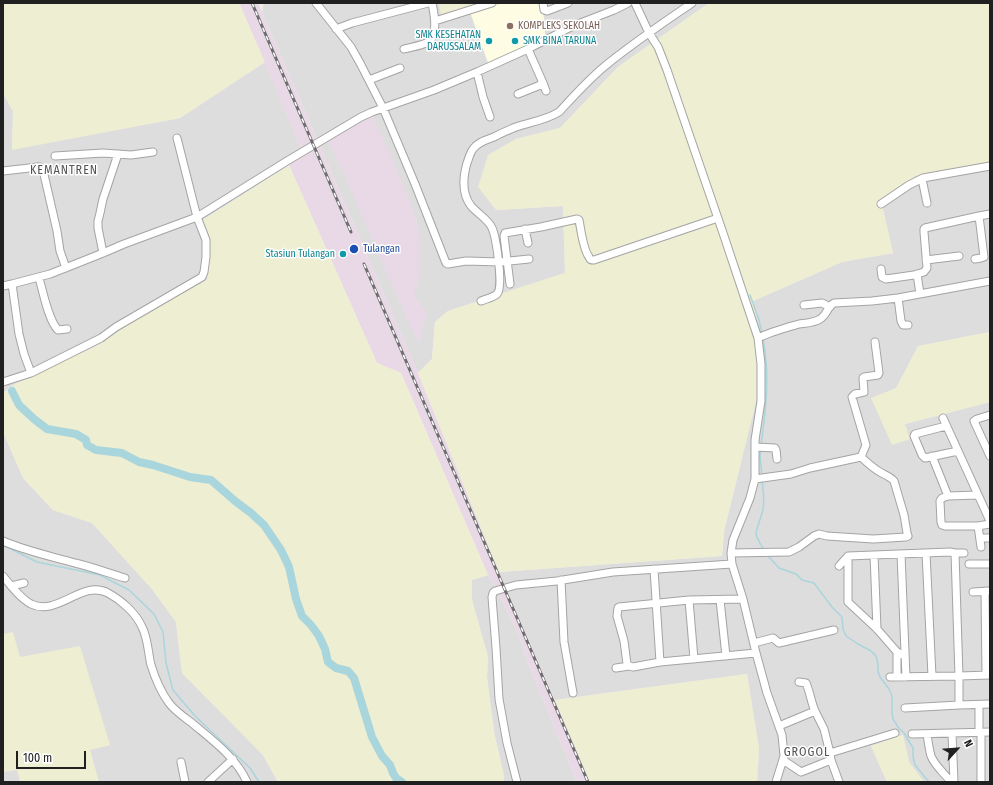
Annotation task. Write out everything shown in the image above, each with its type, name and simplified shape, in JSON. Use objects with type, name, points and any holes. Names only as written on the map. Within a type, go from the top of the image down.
[{"type":"street","points":[[316,3],[351,47],[369,80],[383,108],[415,184],[446,263],[466,261],[503,262],[529,259]]},
{"type":"street","points":[[336,29],[352,22],[428,3]]},
{"type":"street","points":[[404,48],[430,41],[434,33],[435,21],[432,3]]},
{"type":"street","points":[[435,21],[492,3]]},
{"type":"street","points":[[543,3],[544,10],[547,11],[568,3]]},
{"type":"street","points":[[3,286],[39,278],[197,217],[287,161],[372,112],[434,90],[477,72],[528,49],[613,7],[628,3]]},
{"type":"street","points":[[635,3],[658,47],[667,70],[761,337],[761,401],[755,440],[759,447],[760,479],[732,540],[731,553],[732,564],[743,599],[750,632],[767,693],[783,737],[783,760],[776,782]]},
{"type":"street","points":[[510,284],[492,227],[466,199],[464,190],[464,174],[470,154],[481,142],[516,127],[540,120],[559,112],[587,82],[605,66],[651,35],[692,3]]},
{"type":"street","points":[[528,49],[546,90]]},
{"type":"street","points":[[369,80],[400,68]]},
{"type":"street","points":[[477,72],[490,117]]},
{"type":"street","points":[[518,94],[543,83]]},
{"type":"street","points":[[3,382],[31,372],[101,338],[116,327],[202,276],[206,258],[206,240],[197,217],[177,138]]},
{"type":"street","points":[[55,156],[153,152]]},
{"type":"street","points":[[104,253],[98,228],[98,221],[103,199],[118,154]]},
{"type":"street","points":[[881,204],[909,185],[922,179],[990,166]]},
{"type":"street","points":[[3,171],[38,167],[43,170],[60,251],[66,268]]},
{"type":"street","points":[[922,179],[927,203]]},
{"type":"street","points":[[881,269],[882,277],[886,279],[917,274],[926,270],[925,228],[990,214]]},
{"type":"street","points":[[975,259],[984,257],[979,216]]},
{"type":"street","points":[[481,301],[497,294],[499,290],[503,262],[504,233],[577,219],[579,220],[588,257],[594,260],[718,218]]},
{"type":"street","points":[[525,229],[528,243]]},
{"type":"street","points":[[926,260],[959,256]]},
{"type":"street","points":[[917,274],[920,294]]},
{"type":"street","points":[[39,278],[48,312],[56,328],[58,330],[67,329]]},
{"type":"street","points":[[761,337],[819,320],[834,303],[898,298],[990,281]]},
{"type":"street","points":[[12,284],[19,334],[24,354],[31,372]]},
{"type":"street","points":[[898,298],[901,321],[903,325],[908,325]]},
{"type":"street","points":[[804,305],[822,303],[830,306]]},
{"type":"street","points":[[861,457],[866,445],[852,397],[855,394],[864,392],[864,377],[878,375],[879,373],[875,342]]},
{"type":"street","points":[[990,415],[974,421],[990,456]]},
{"type":"street","points":[[943,418],[990,521]]},
{"type":"street","points":[[946,426],[915,434],[914,436],[923,456],[924,458],[958,451]]},
{"type":"street","points":[[759,447],[775,448],[777,459]]},
{"type":"street","points":[[932,456],[948,496]]},
{"type":"street","points":[[760,479],[791,474],[810,468],[861,457]]},
{"type":"street","points":[[731,553],[789,552],[819,534],[827,536],[873,539],[906,537],[907,533],[904,514],[894,481],[892,478],[882,474],[872,467],[861,457]]},
{"type":"street","points":[[978,495],[948,496],[942,498],[940,501],[942,525],[978,526],[990,524]]},
{"type":"street","points":[[978,526],[981,547]]},
{"type":"street","points":[[980,538],[990,538]]},
{"type":"street","points":[[3,541],[36,553],[125,578]]},
{"type":"street","points":[[839,566],[848,556],[950,552],[964,553]]},
{"type":"street","points":[[926,553],[932,676]]},
{"type":"street","points":[[955,553],[959,705]]},
{"type":"street","points":[[901,554],[906,677]]},
{"type":"street","points":[[874,555],[877,629]]},
{"type":"street","points":[[848,556],[848,602],[877,629],[897,652],[905,656]]},
{"type":"street","points":[[517,782],[507,743],[499,699],[493,593],[497,590],[516,585],[613,572],[732,564]]},
{"type":"street","points":[[969,564],[990,564]]},
{"type":"street","points":[[654,569],[660,662]]},
{"type":"street","points":[[3,576],[25,600],[31,604],[39,606],[56,605],[83,592],[94,590],[100,590],[108,593],[121,602],[143,627],[156,681],[170,704],[233,759],[240,768],[247,782]]},
{"type":"street","points":[[561,580],[564,642],[573,693]]},
{"type":"street","points":[[11,586],[24,583]]},
{"type":"street","points":[[897,652],[893,677],[988,675],[987,591],[973,592]]},
{"type":"street","points":[[629,666],[626,660],[624,641],[617,616],[619,607],[689,600],[743,599]]},
{"type":"street","points":[[689,600],[694,659]]},
{"type":"street","points":[[720,600],[726,656]]},
{"type":"street","points":[[754,643],[773,638],[778,643],[834,630]]},
{"type":"street","points":[[616,668],[660,662],[756,653]]},
{"type":"street","points":[[799,682],[806,683],[809,690],[812,705],[824,729],[839,782]]},
{"type":"street","points":[[905,708],[990,704]]},
{"type":"street","points":[[979,705],[981,782]]},
{"type":"street","points":[[779,726],[815,711]]},
{"type":"street","points":[[783,760],[801,772],[831,756],[895,732]]},
{"type":"street","points":[[912,734],[990,732]]},
{"type":"street","points":[[952,733],[954,782]]},
{"type":"street","points":[[927,734],[932,757],[951,782]]},
{"type":"street","points":[[208,782],[233,759]]},
{"type":"street","points":[[181,762],[185,782]]},
{"type":"shaded area","points":[[239,3],[258,3],[418,373],[499,572],[591,782],[577,782],[526,658],[519,636],[488,575],[401,373],[377,363],[289,165],[304,156]]},
{"type":"shaded area","points":[[264,3],[439,3],[441,14],[480,3],[551,3],[551,6],[560,3],[709,3],[618,67],[560,128],[516,139],[496,210],[563,206],[565,273],[448,311],[435,322],[432,359],[418,373],[262,12]]},
{"type":"shaded area","name":"KOMPLEKS SEKOLAH","points":[[503,3],[539,3],[544,17],[545,35],[488,63],[470,12]]},
{"type":"shaded area","points":[[265,62],[304,156],[203,220],[208,242],[207,280],[142,316],[98,345],[15,384],[3,393],[3,93],[13,111],[12,149],[180,118]]},
{"type":"shaded area","points":[[372,116],[392,158],[416,217],[420,248],[419,276],[414,296],[427,313],[419,344],[344,173],[328,141]]},
{"type":"shaded area","points":[[990,162],[990,332],[919,346],[896,388],[905,424],[990,402],[990,782],[924,782],[909,762],[903,735],[871,746],[887,782],[757,782],[759,749],[747,674],[555,700],[499,572],[722,556],[724,531],[765,365],[753,301],[842,262],[893,253],[881,201],[915,176]]},
{"type":"shaded area","points":[[3,432],[23,478],[53,510],[92,523],[152,589],[176,622],[182,673],[263,755],[278,782],[3,782]]},
{"type":"shaded area","points":[[488,575],[519,636],[526,658],[577,782],[504,782],[494,732],[487,677],[488,657],[472,600],[472,580]]},
{"type":"green space","points":[[3,3],[239,3],[265,62],[180,118],[12,150],[13,111],[3,93]]},
{"type":"green space","points":[[439,3],[480,3],[441,14]]},
{"type":"green space","points":[[709,3],[990,3],[990,162],[915,176],[881,201],[893,253],[842,262],[753,301],[765,365],[724,531],[722,556],[499,572],[418,373],[432,359],[435,322],[448,311],[565,273],[563,206],[496,210],[478,187],[488,155],[516,139],[560,128],[618,67]]},
{"type":"green space","points":[[289,165],[377,363],[401,373],[488,575],[472,580],[472,600],[488,657],[487,677],[494,732],[504,782],[278,782],[263,755],[182,673],[176,622],[152,589],[92,523],[53,510],[23,478],[3,432],[3,393],[15,384],[98,345],[142,316],[207,280],[208,242],[203,220]]},
{"type":"green space","points":[[990,332],[990,402],[905,424],[910,439],[892,445],[871,398],[896,388],[918,346]]},
{"type":"green space","points":[[13,632],[20,657],[80,646],[110,745],[90,750],[99,782],[20,782],[17,770],[3,772],[3,634]]},
{"type":"green space","points":[[747,674],[759,749],[757,782],[590,782],[555,700]]},
{"type":"green space","points":[[903,735],[909,762],[924,782],[887,782],[871,746]]},
{"type":"waterway","points":[[750,295],[762,333]]},
{"type":"waterway","points":[[761,445],[766,405],[767,378],[763,339]]},
{"type":"waterway","points":[[12,391],[19,405],[47,429],[76,434],[86,440],[87,445],[96,450],[122,453],[139,462],[190,477],[211,480],[264,525],[281,550],[289,567],[296,599],[302,616],[319,636],[325,649],[328,662],[336,668],[348,671],[354,678],[372,737],[382,756],[390,765],[396,778],[402,782]]},
{"type":"waterway","points":[[761,450],[760,456],[762,477]]},
{"type":"waterway","points":[[762,480],[764,505],[756,534],[758,541],[765,551]]},
{"type":"waterway","points":[[3,545],[37,562],[100,575],[129,590],[154,614],[163,632],[166,663],[173,690],[195,716],[250,768],[259,782]]},
{"type":"waterway","points":[[768,556],[779,568],[796,574],[802,580],[814,583],[832,607],[842,617],[843,629],[846,636],[871,651],[876,656],[880,677],[889,689],[892,696],[893,719],[913,748],[915,765],[929,782]]},
{"type":"railway","points":[[252,3],[351,232]]},
{"type":"railway","points":[[364,264],[588,782]]},
{"type":"place","name":"KOMPLEKS SEKOLAH","points":[[510,26]]},
{"type":"place","name":"SMK KESEHATAN DARUSSALAM","points":[[489,41]]},
{"type":"place","name":"SMK BINA TARUNA","points":[[515,41]]},
{"type":"place","name":"Tulangan","points":[[354,249]]},
{"type":"place","name":"Stasiun Tulangan","points":[[343,254]]},
{"type":"district","name":"KEMANTREN","points":[[64,171]]},
{"type":"district","name":"GROGOL","points":[[807,753]]}]
